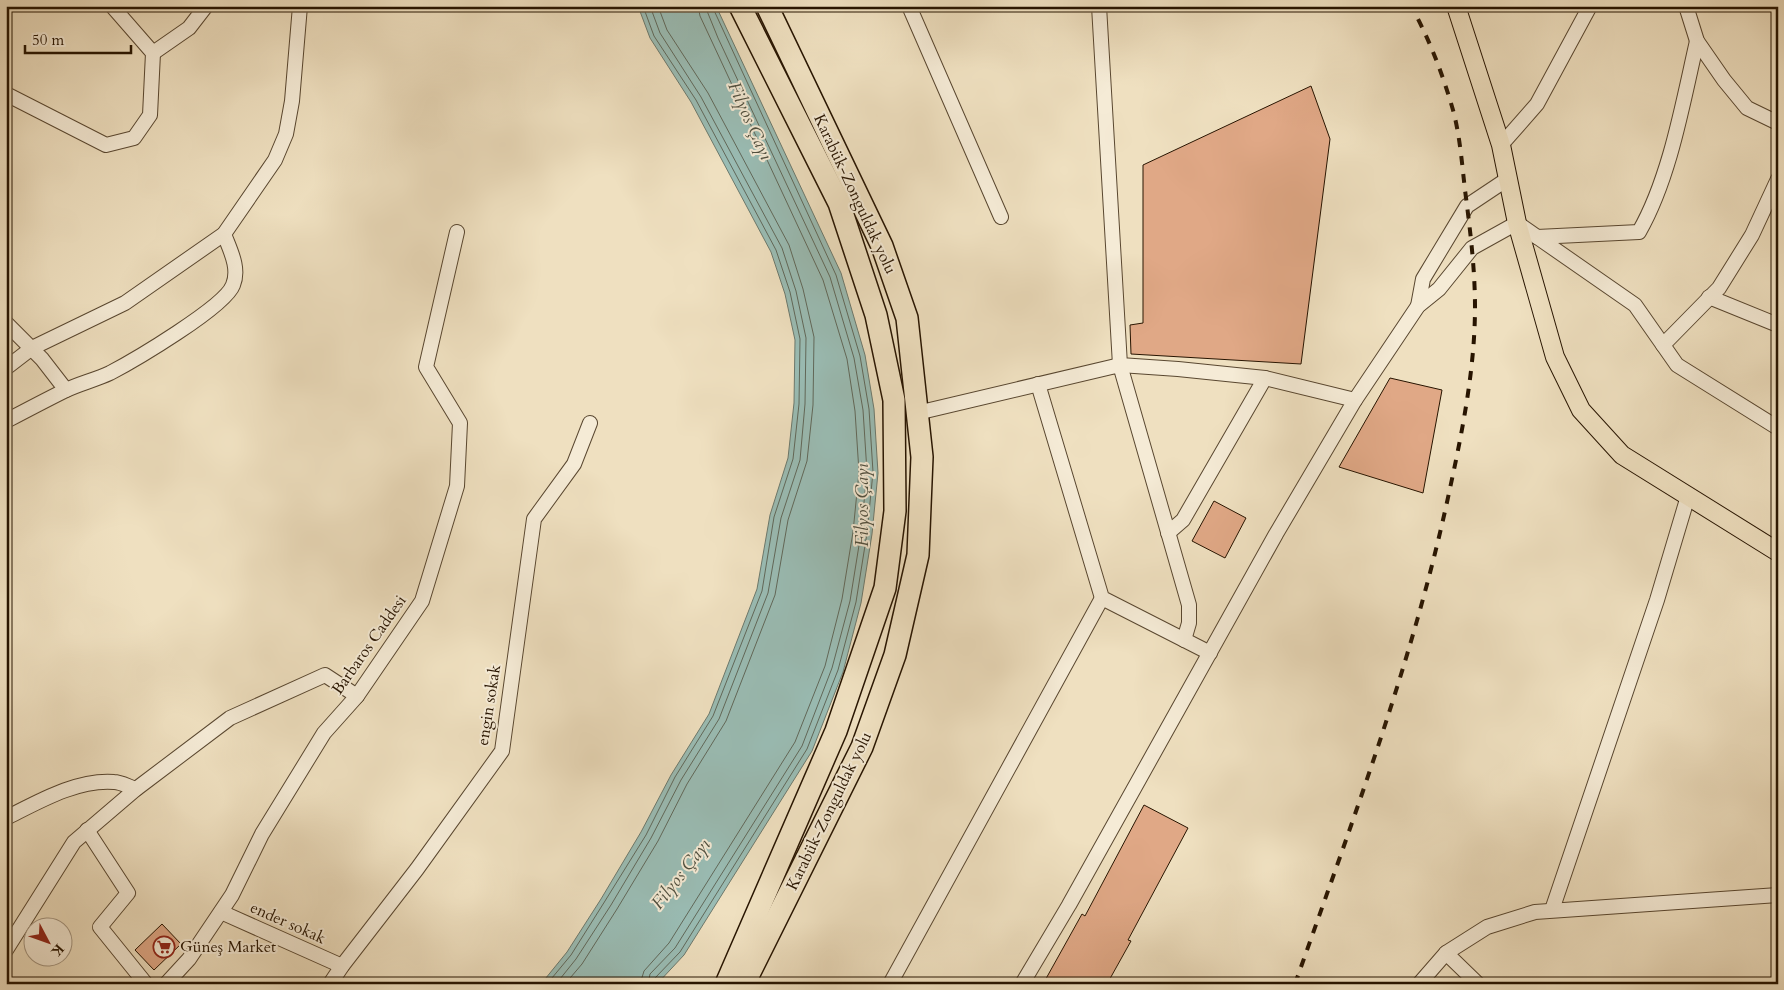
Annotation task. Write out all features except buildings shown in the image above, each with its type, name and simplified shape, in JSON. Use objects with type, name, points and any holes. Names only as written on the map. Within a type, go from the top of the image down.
[{"type":"highway","name":"Karabük-Zonguldak yolu","points":[[726,984],[836,731],[885,588],[895,510],[894,400],[876,315],[839,203],[740,6]]},
{"type":"highway","name":"Karabük-Zonguldak yolu","points":[[744,984],[862,747],[895,655],[918,555],[922,457],[907,318],[882,246],[767,6]]},
{"type":"main road","points":[[1456,6],[1501,145],[1506,180],[1555,357],[1581,410],[1622,455],[1778,552]]},
{"type":"street","points":[[6,94],[106,145],[134,138],[150,115],[152,53],[112,6]]},
{"type":"street","points":[[152,53],[189,28],[206,6]]},
{"type":"street","points":[[6,368],[32,348],[125,303],[224,234],[275,160],[286,134],[292,101],[300,6]]},
{"type":"street","points":[[909,6],[1002,217]]},
{"type":"street","points":[[1099,6],[1120,365],[1189,605],[1189,623],[1184,640]]},
{"type":"street","points":[[1501,145],[1537,104],[1590,6]]},
{"type":"street","points":[[1686,6],[1696,41],[1747,108],[1778,122]]},
{"type":"street","points":[[1537,237],[1639,232],[1647,219],[1676,136],[1696,41]]},
{"type":"street","points":[[1663,345],[1719,288],[1752,235],[1778,179]]},
{"type":"street","points":[[1418,306],[1423,279],[1467,206],[1506,180]]},
{"type":"street","points":[[1022,984],[1276,534],[1355,400],[1418,306],[1439,289],[1472,248],[1517,223],[1636,305],[1676,365],[1778,428]]},
{"type":"street","name":"Barbaros Caddesi","points":[[166,984],[190,959],[232,895],[262,834],[324,733],[357,696],[422,601],[457,486],[460,423],[426,367],[457,232]]},
{"type":"street","points":[[6,421],[66,390],[110,372],[185,327],[227,296],[233,286],[236,275],[235,263],[224,234]]},
{"type":"street","points":[[1709,298],[1778,325]]},
{"type":"street","points":[[6,323],[32,348],[66,390]]},
{"type":"street","points":[[918,413],[1120,365],[1265,378],[1355,400]]},
{"type":"street","points":[[1168,533],[1183,520],[1265,378]]},
{"type":"street","points":[[890,984],[1102,598],[1038,384]]},
{"type":"street","name":"engin sokak","points":[[330,984],[418,870],[502,751],[534,519],[574,464],[590,423]]},
{"type":"street","points":[[1552,910],[1657,600],[1688,496]]},
{"type":"street","points":[[1102,598],[1210,653]]},
{"type":"street","points":[[6,950],[74,842],[136,789],[230,718],[325,675],[357,696]]},
{"type":"street","points":[[6,818],[38,802],[84,784],[114,782],[136,789]]},
{"type":"street","points":[[87,830],[128,893],[100,927],[146,984]]},
{"type":"street","points":[[1419,984],[1446,953],[1473,934],[1502,920],[1552,910],[1778,895]]},
{"type":"street","name":"ender sokak","points":[[221,912],[342,966]]},
{"type":"street","points":[[1446,953],[1478,984]]},
{"type":"water","name":"Filyos Çayı","points":[[638,6],[716,6],[841,273],[865,355],[874,409],[878,473],[872,534],[861,603],[843,672],[812,751],[684,955],[657,984],[541,984],[567,952],[601,899],[641,832],[671,775],[709,714],[757,589],[770,515],[788,458],[794,403],[795,340],[785,294],[771,252],[691,102],[650,38]]},
{"type":"railway","points":[[1295,984],[1380,741],[1418,618],[1449,493],[1463,424],[1473,354],[1474,278],[1459,140],[1453,110],[1440,70],[1430,44],[1411,6]]},
{"type":"place","name":"Güneş Market","points":[[164,947]]}]
